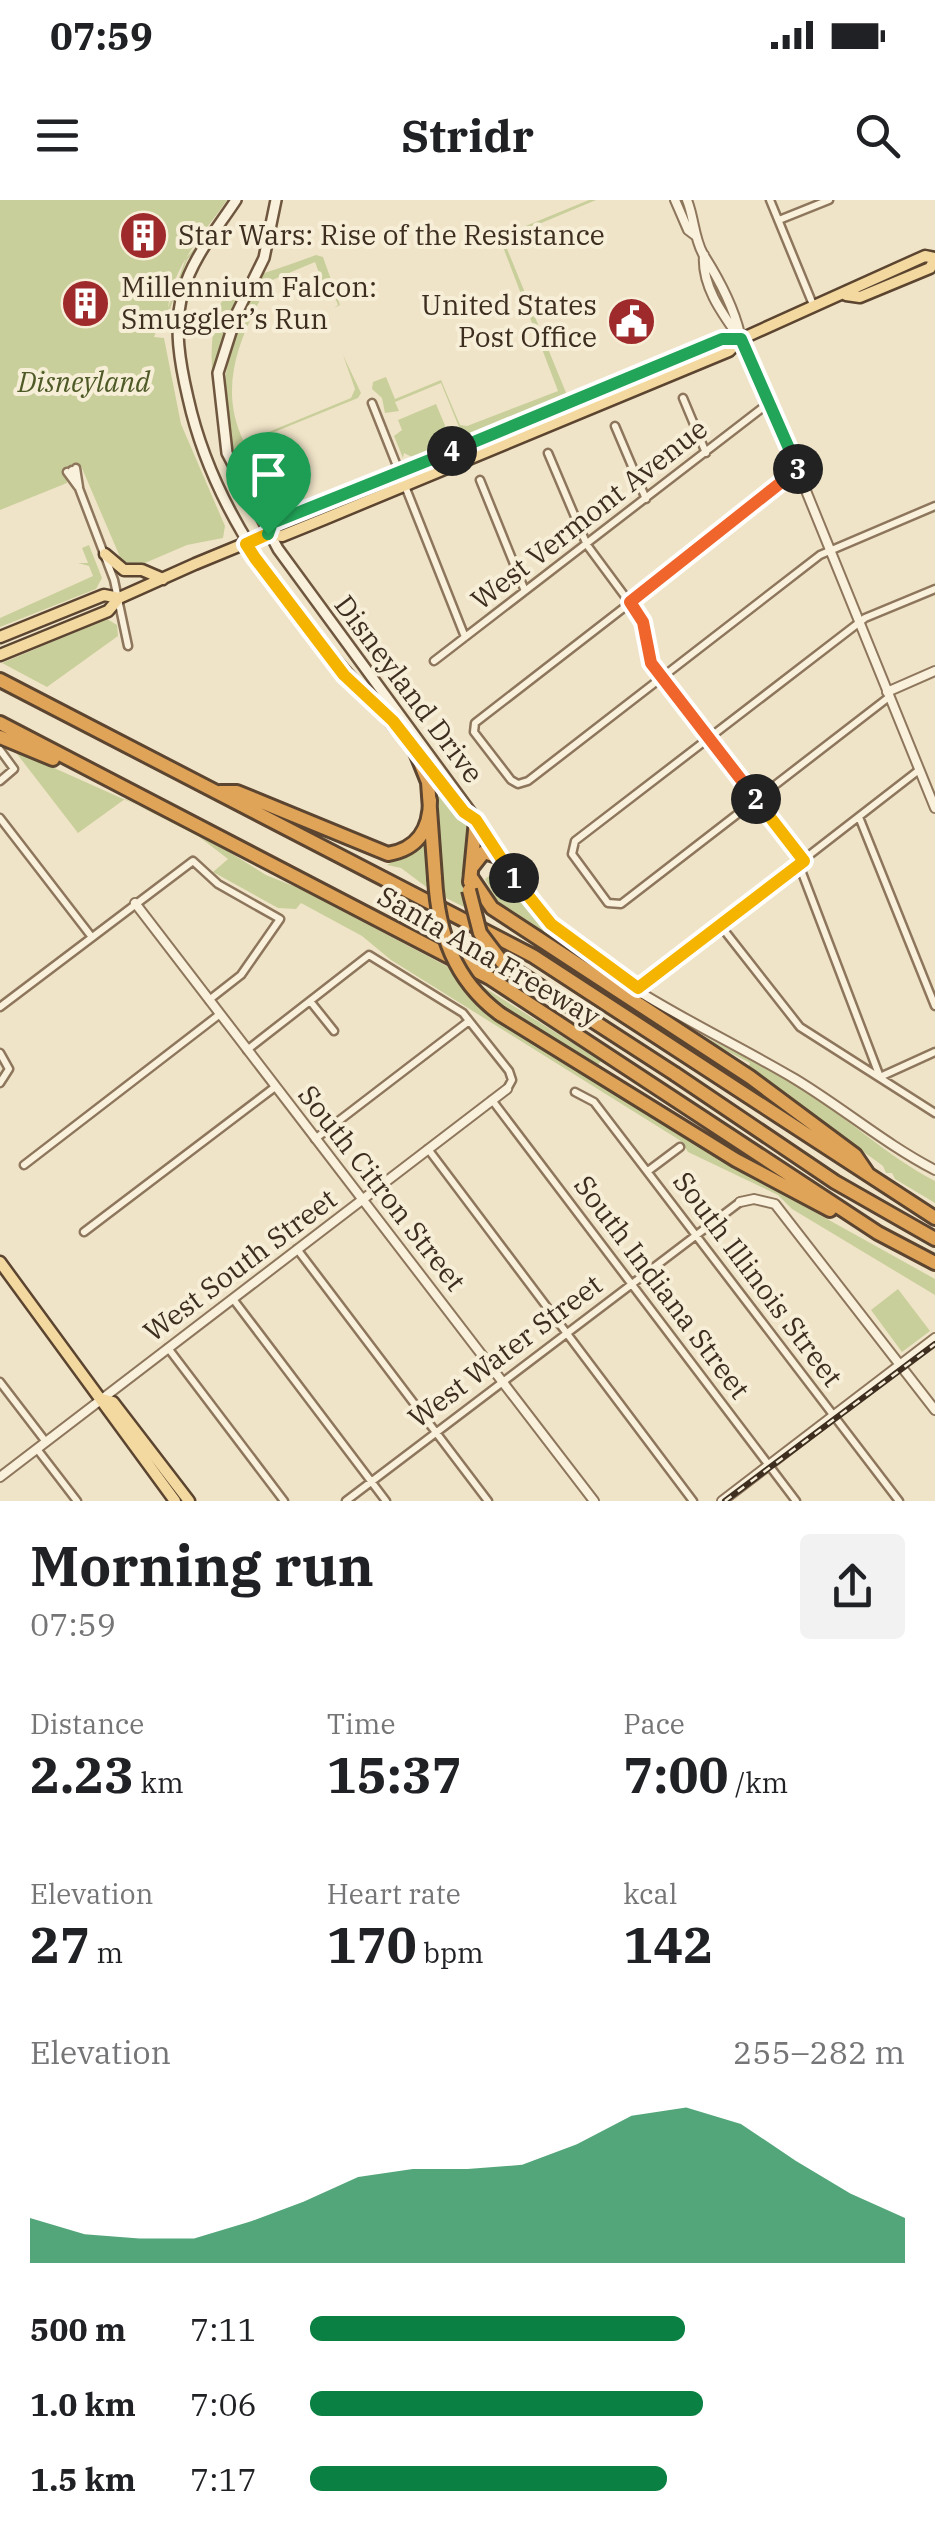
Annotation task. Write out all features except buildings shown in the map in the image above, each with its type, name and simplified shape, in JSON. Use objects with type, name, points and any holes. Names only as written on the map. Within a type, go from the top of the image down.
[{"type":"highway","name":"Santa Ana Freeway","points":[[0,680],[550,966],[935,1218]]},
{"type":"highway","name":"Santa Ana Freeway","points":[[0,723],[532,1003],[878,1233],[935,1263]]},
{"type":"highway","points":[[0,737],[134,792]]},
{"type":"highway","points":[[413,744],[424,766],[430,800],[439,921],[449,951],[474,990],[500,1014],[790,1192],[878,1233]]},
{"type":"highway","points":[[217,792],[237,792],[388,854],[409,848],[420,838],[427,824],[430,800]]},
{"type":"highway","points":[[476,820],[470,878],[480,933],[502,962],[835,1182],[935,1239]]},
{"type":"highway","points":[[470,878],[484,852],[500,857]]},
{"type":"highway","points":[[470,878],[492,908],[750,1077],[855,1154],[872,1180]]},
{"type":"main road","name":"Disneyland Drive","points":[[236,200],[187,278],[178,334],[197,434],[246,544],[344,675],[413,744],[464,812],[476,820]]},
{"type":"main road","name":"Disneyland Drive","points":[[276,200],[269,242],[225,346],[218,402],[227,453],[268,534],[472,808],[476,820]]},
{"type":"main road","points":[[0,655],[108,611],[119,598],[268,534],[282,536],[729,351],[741,339],[846,295],[854,285],[925,256],[935,259]]},
{"type":"main road","points":[[268,534],[272,523],[722,339],[741,339]]},
{"type":"main road","points":[[104,554],[124,570],[142,570],[163,579]]},
{"type":"main road","points":[[0,637],[104,595],[119,598]]},
{"type":"main road","points":[[0,1262],[176,1501]]},
{"type":"main road","points":[[102,1398],[114,1402],[189,1501]]},
{"type":"street","points":[[676,200],[688,230],[713,263],[935,808]]},
{"type":"street","points":[[687,200],[698,226],[696,236]]},
{"type":"street","points":[[770,200],[815,308]]},
{"type":"street","points":[[779,220],[829,200]]},
{"type":"street","points":[[682,398],[706,453]]},
{"type":"street","name":"West Vermont Avenue","points":[[434,662],[770,402]]},
{"type":"street","points":[[372,403],[466,637]]},
{"type":"street","points":[[615,426],[646,499]]},
{"type":"street","points":[[548,453],[586,545],[643,622],[649,658],[801,863],[880,1077]]},
{"type":"street","points":[[72,470],[119,598],[128,646]]},
{"type":"street","points":[[799,472],[473,725],[518,784],[830,551],[935,506]]},
{"type":"street","points":[[480,480],[526,591]]},
{"type":"street","points":[[935,588],[859,623],[571,849],[614,905],[623,903],[888,694],[935,671]]},
{"type":"street","points":[[0,750],[14,768],[0,781]]},
{"type":"street","points":[[638,988],[919,770]]},
{"type":"street","points":[[859,817],[935,1006]]},
{"type":"street","points":[[0,818],[91,936]]},
{"type":"street","name":"Disneyland Drive","points":[[476,820],[551,924],[638,988],[799,1081],[896,1149],[935,1170]]},
{"type":"street","points":[[0,1006],[193,861],[214,881],[285,920],[254,951],[241,975],[209,1000]]},
{"type":"street","name":"South Citron Street","points":[[134,903],[594,1501]]},
{"type":"street","points":[[720,925],[795,1022],[935,1114]]},
{"type":"street","points":[[247,1050],[369,955],[462,1012],[509,1071],[512,1080],[506,1089]]},
{"type":"street","points":[[310,1001],[334,1030]]},
{"type":"street","points":[[24,1165],[220,1014]]},
{"type":"street","points":[[316,1139],[469,1021]]},
{"type":"street","points":[[880,1077],[935,1052]]},
{"type":"street","points":[[0,1054],[9,1072],[0,1083]]},
{"type":"street","points":[[84,1232],[275,1086]]},
{"type":"street","name":"West South Street","points":[[0,1477],[506,1089]]},
{"type":"street","name":"South Illinois Street","points":[[574,1092],[594,1102],[898,1501]]},
{"type":"street","name":"South Indiana Street","points":[[492,1100],[796,1501]]},
{"type":"street","points":[[648,1172],[680,1148]]},
{"type":"street","points":[[428,1149],[693,1501]]},
{"type":"street","points":[[740,1202],[754,1199],[775,1204],[935,1410]]},
{"type":"street","name":"West Water Street","points":[[346,1501],[740,1202]]},
{"type":"street","points":[[297,1250],[488,1501]]},
{"type":"street","points":[[233,1299],[386,1501]]},
{"type":"street","points":[[722,1501],[935,1338]]},
{"type":"street","points":[[168,1348],[284,1501]]},
{"type":"street","points":[[0,1382],[46,1442]]},
{"type":"street","points":[[37,1448],[77,1501]]},
{"type":"green space","name":"Disneyland","points":[[0,200],[227,200],[187,257],[216,224],[187,260],[170,309],[154,317],[159,324],[154,337],[164,338],[181,424],[225,526],[223,538],[187,545],[138,566],[123,564],[81,466],[66,473],[67,483],[0,510]],"holes":[[[186,259],[168,308],[176,278]]]},
{"type":"green space","points":[[596,200],[503,239],[567,395],[459,440],[461,432],[441,383],[395,402],[399,411],[385,413],[382,398],[372,389],[373,382],[386,377],[395,399],[441,380],[460,425],[467,426],[558,391],[503,247],[497,243],[501,236]]},
{"type":"green space","points":[[316,255],[323,257],[340,305],[334,308],[338,305],[332,290],[326,292],[315,262],[270,281],[236,359],[232,400],[236,421],[244,442],[351,398],[355,389],[343,355],[361,393],[358,398],[240,446],[263,512],[234,453],[224,401],[232,349],[255,289],[246,286],[212,378],[215,319],[222,302],[246,281]]},
{"type":"green space","points":[[677,363],[666,372],[447,462],[459,454]]},
{"type":"green space","points":[[436,404],[452,442],[414,458],[404,453],[403,458],[394,436],[402,430],[398,420]]},
{"type":"green space","points":[[89,545],[102,578],[96,589],[0,627],[0,618],[93,576],[89,566],[78,563],[88,563],[82,548]]},
{"type":"green space","points":[[107,619],[117,625],[118,636],[47,687],[2,663]]},
{"type":"green space","points":[[14,750],[124,799],[78,833]]},
{"type":"green space","points":[[443,792],[469,827],[465,872],[461,875],[466,908],[442,896],[438,793]]},
{"type":"green space","points":[[138,805],[197,832],[266,875],[301,889],[452,969],[472,996],[645,1112],[691,1135],[703,1150],[935,1279],[935,1295],[792,1209],[778,1195],[688,1152],[681,1141],[391,960],[362,936],[301,903],[296,909],[278,908],[213,872],[228,859],[198,836]]},
{"type":"green space","points":[[429,841],[429,889],[401,868],[387,865]]},
{"type":"green space","points":[[499,868],[538,919],[584,961],[499,904],[485,879]]},
{"type":"green space","points":[[584,961],[670,1018],[640,1000]]},
{"type":"green space","points":[[474,981],[601,1061],[596,1067],[497,1004]]},
{"type":"green space","points":[[670,1018],[797,1085],[935,1181],[935,1203],[895,1179],[892,1173],[886,1173],[883,1166],[748,1068],[750,1063]]},
{"type":"green space","points":[[898,1289],[930,1331],[902,1352],[871,1310]]},
{"type":"railway","points":[[725,1501],[935,1344]]},
{"type":"place","name":"Star Wars: Rise of the Resistance","points":[[143,235]]},
{"type":"place","name":"Millennium Falcon: Smuggler’s Run","points":[[86,303]]},
{"type":"place","name":"United States Post Office","points":[[632,321]]},
{"type":"route","points":[[722,339],[741,339],[799,472],[630,602],[643,622],[647,654],[654,667],[804,861],[638,988],[551,924],[528,898],[476,820],[464,812],[413,744],[344,675],[246,544],[268,534],[272,523],[722,339]]}]
